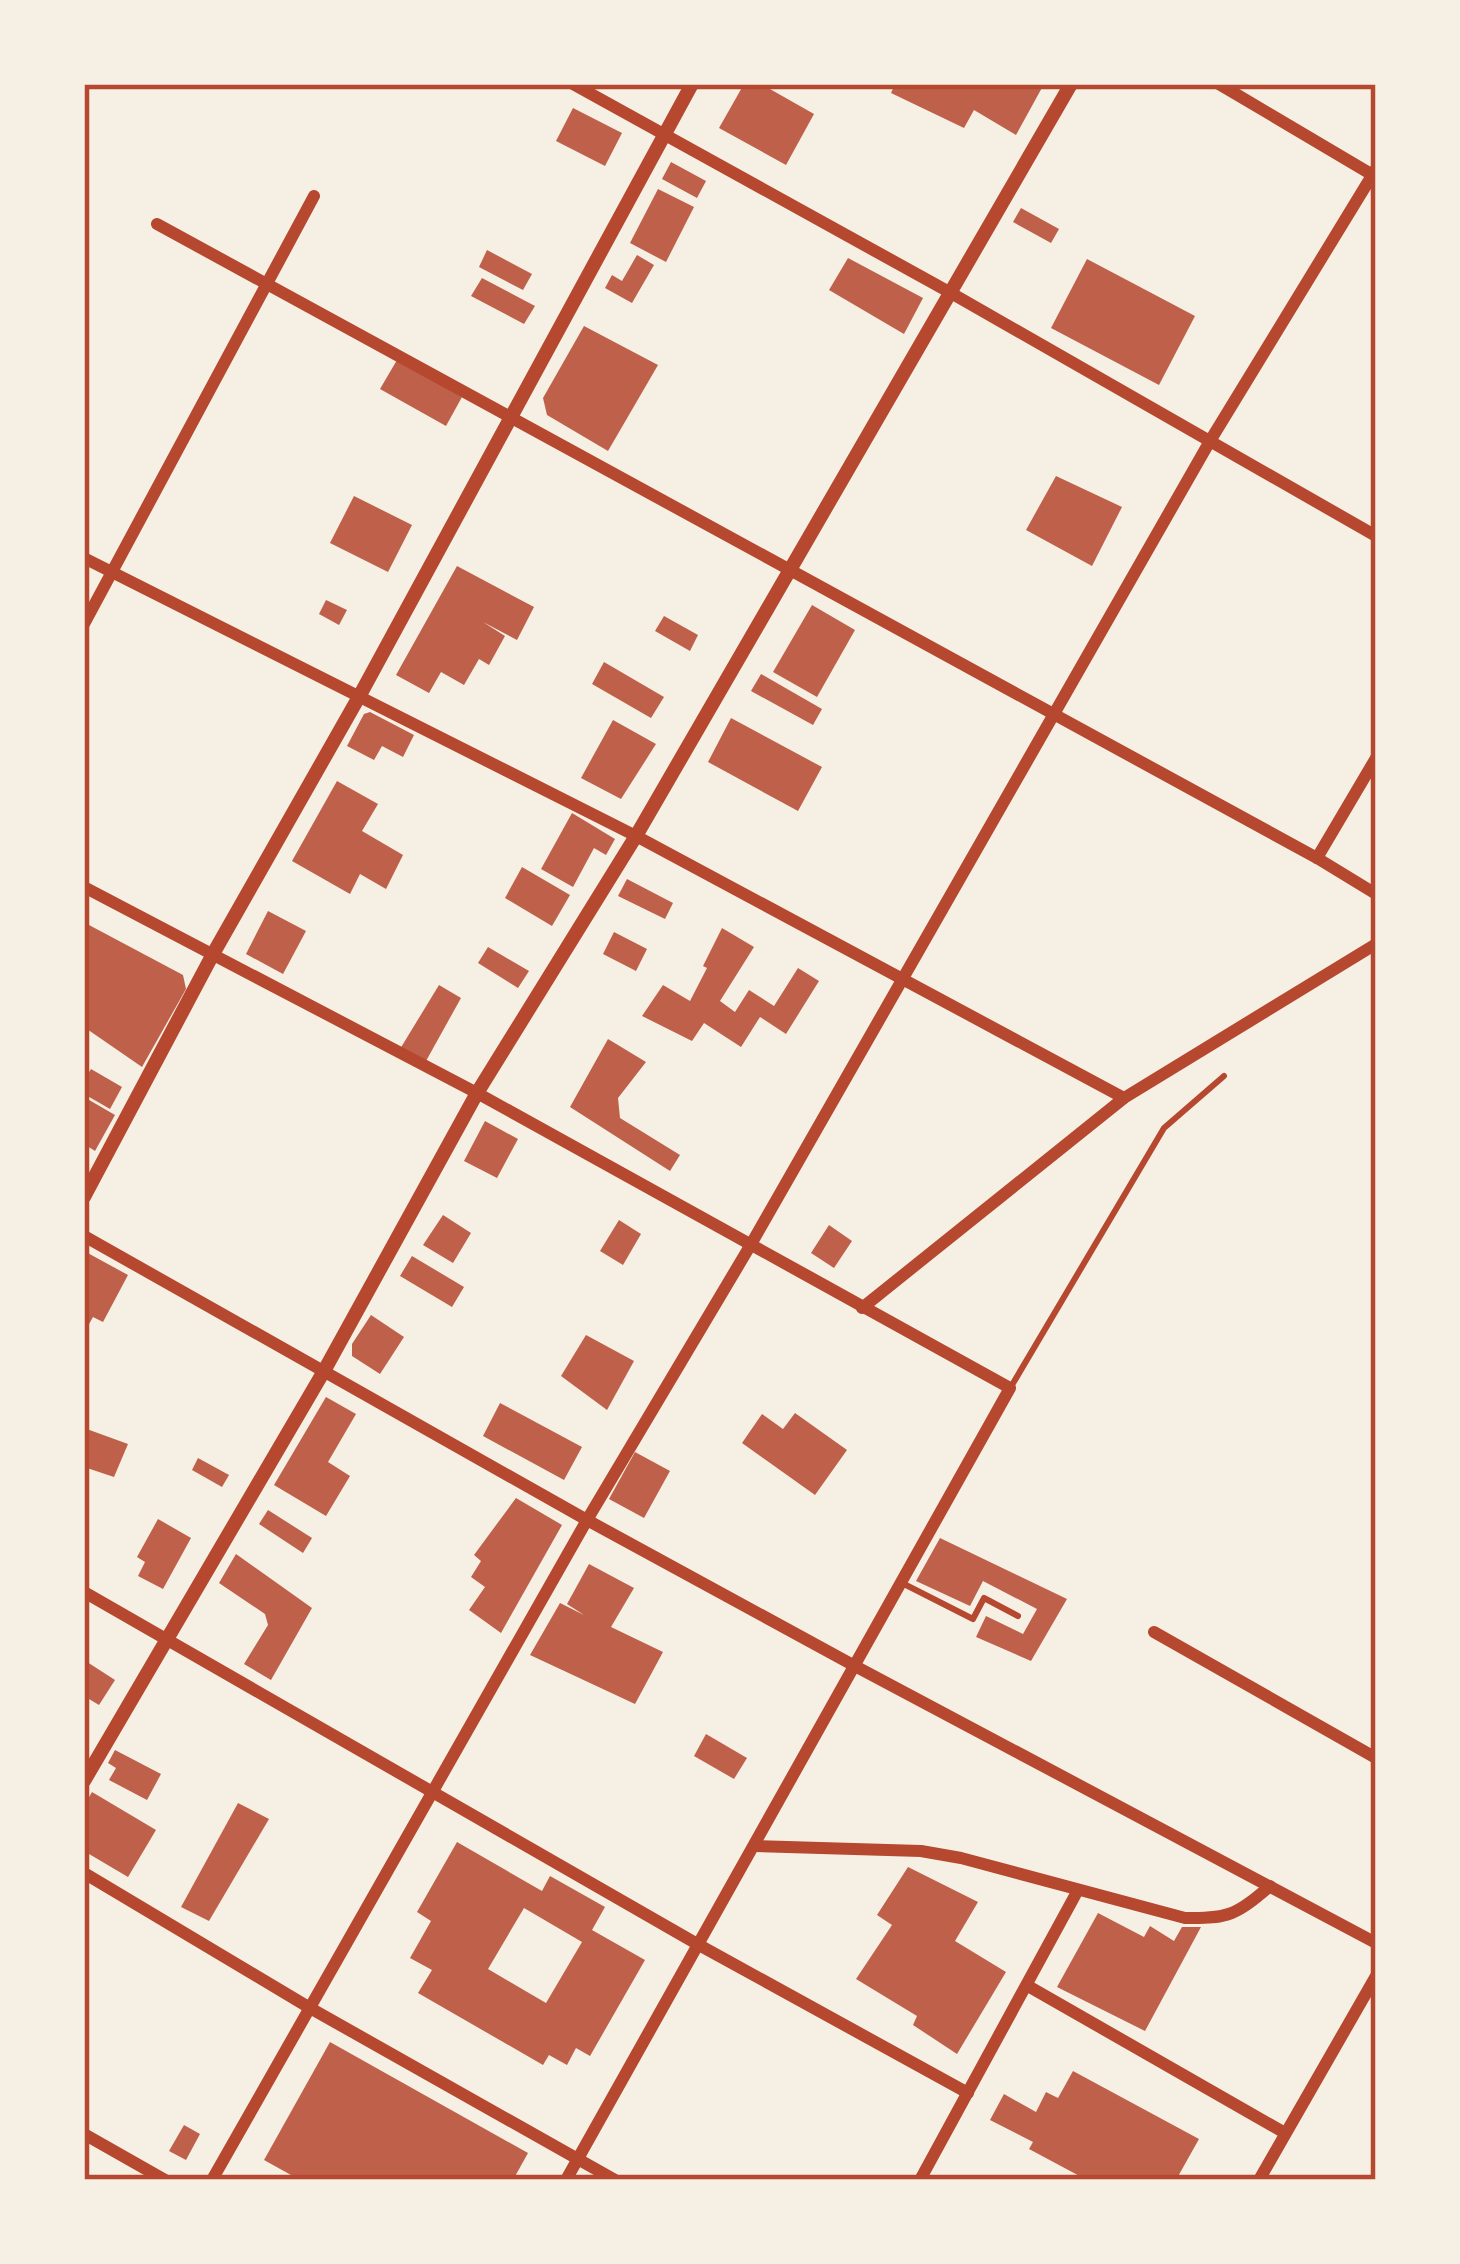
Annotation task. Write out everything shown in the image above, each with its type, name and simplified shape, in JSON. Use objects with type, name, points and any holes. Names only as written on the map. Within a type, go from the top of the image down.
[{"type":"street","points":[[573,84],[1376,536]]},
{"type":"street","points":[[84,1197],[692,84]]},
{"type":"street","points":[[84,1781],[324,1371],[477,1094],[636,836],[1071,84]]},
{"type":"street","points":[[212,2180],[1210,441],[1375,174],[1220,84]]},
{"type":"street","points":[[84,624],[314,196]]},
{"type":"street","points":[[157,224],[1376,894]]},
{"type":"street","points":[[84,558],[636,836],[1124,1098]]},
{"type":"street","points":[[1317,858],[1376,758]]},
{"type":"street","points":[[84,887],[477,1094],[1010,1388],[566,2180]]},
{"type":"street","points":[[862,1308],[1124,1098],[1376,944]]},
{"type":"street","points":[[84,1236],[587,1520],[1376,1943]]},
{"type":"street","points":[[84,1592],[699,1945],[968,2092]]},
{"type":"street","points":[[1154,1632],[1376,1758]]},
{"type":"street","points":[[754,1846],[921,1851],[1185,1918],[1217,1919],[1241,1911],[1270,1886]]},
{"type":"street","points":[[84,1873],[310,2008],[615,2180]]},
{"type":"street","points":[[920,2180],[1078,1891]]},
{"type":"street","points":[[1259,2180],[1376,1976]]},
{"type":"street","points":[[1028,1986],[1285,2133]]},
{"type":"street","points":[[84,2134],[165,2180]]},
{"type":"lane","points":[[1010,1388],[1164,1128],[1224,1076]]},
{"type":"lane","points":[[899,1582],[974,1618],[984,1598],[1018,1616]]},
{"type":"building","points":[[744,84],[761,84],[814,114],[786,165],[719,128]]},
{"type":"building","points":[[895,84],[1044,84],[1016,135],[974,110],[964,128],[891,93]]},
{"type":"building","points":[[573,108],[622,133],[605,166],[556,141]]},
{"type":"building","points":[[671,162],[706,181],[697,198],[662,179]]},
{"type":"building","points":[[658,189],[694,207],[666,262],[630,243]]},
{"type":"building","points":[[1021,208],[1059,229],[1051,243],[1013,222]]},
{"type":"building","points":[[487,250],[532,274],[523,290],[479,267]]},
{"type":"building","points":[[637,255],[654,265],[632,303],[605,288],[612,275],[622,281]]},
{"type":"building","points":[[848,258],[923,298],[904,334],[829,290]]},
{"type":"building","points":[[1087,259],[1195,316],[1159,385],[1051,328]]},
{"type":"building","points":[[482,278],[535,306],[524,324],[471,296]]},
{"type":"building","points":[[584,326],[658,365],[608,451],[547,415],[543,398]]},
{"type":"building","points":[[397,360],[462,397],[446,426],[380,389]]},
{"type":"building","points":[[1056,476],[1122,507],[1092,566],[1026,530]]},
{"type":"building","points":[[354,496],[412,525],[388,572],[330,543]]},
{"type":"building","points":[[457,566],[534,607],[517,640],[483,622],[505,636],[489,665],[479,659],[464,685],[441,672],[429,693],[396,675]]},
{"type":"building","points":[[326,600],[347,610],[339,625],[319,614]]},
{"type":"building","points":[[812,605],[855,630],[817,697],[773,672]]},
{"type":"building","points":[[664,616],[698,635],[690,651],[655,631]]},
{"type":"building","points":[[604,662],[664,697],[651,718],[592,684]]},
{"type":"building","points":[[761,674],[822,709],[813,725],[751,691]]},
{"type":"building","points":[[370,712],[414,735],[403,757],[382,746],[374,760],[347,746],[364,714]]},
{"type":"building","points":[[731,718],[822,767],[798,811],[708,762]]},
{"type":"building","points":[[613,720],[656,744],[621,799],[581,778]]},
{"type":"building","points":[[337,781],[378,804],[362,831],[403,855],[386,889],[360,874],[350,894],[292,861]]},
{"type":"building","points":[[572,813],[615,839],[606,855],[594,848],[573,887],[541,869]]},
{"type":"building","points":[[522,867],[570,895],[552,926],[505,898]]},
{"type":"building","points":[[627,879],[673,903],[665,919],[618,896]]},
{"type":"building","points":[[268,911],[306,931],[283,974],[246,954]]},
{"type":"building","points":[[89,925],[183,975],[186,989],[142,1067],[84,1027],[84,935]]},
{"type":"building","points":[[722,928],[754,947],[720,1001],[735,1012],[749,990],[774,1006],[798,968],[819,981],[786,1034],[760,1017],[741,1047],[704,1023],[692,1041],[642,1016],[663,985],[690,1001]]},
{"type":"building","points":[[614,932],[647,949],[636,971],[603,954]]},
{"type":"building","points":[[488,947],[529,971],[518,988],[478,963]]},
{"type":"building","points":[[439,985],[461,998],[426,1061],[400,1049]]},
{"type":"building","points":[[608,1039],[646,1062],[618,1098],[620,1118],[680,1155],[670,1171],[570,1107]]},
{"type":"building","points":[[91,1069],[122,1087],[110,1109],[84,1094],[84,1080]]},
{"type":"building","points":[[84,1097],[115,1115],[95,1151],[84,1144]]},
{"type":"building","points":[[485,1121],[518,1139],[497,1178],[464,1161]]},
{"type":"building","points":[[443,1215],[471,1233],[453,1263],[423,1245]]},
{"type":"building","points":[[619,1220],[641,1234],[623,1265],[600,1251]]},
{"type":"building","points":[[829,1225],[852,1241],[834,1268],[811,1253]]},
{"type":"building","points":[[84,1251],[128,1275],[103,1322],[93,1317],[84,1333]]},
{"type":"building","points":[[412,1256],[464,1287],[452,1307],[400,1276]]},
{"type":"building","points":[[371,1315],[404,1337],[380,1374],[352,1356],[352,1344]]},
{"type":"building","points":[[586,1335],[634,1361],[607,1410],[561,1376]]},
{"type":"building","points":[[326,1397],[356,1414],[328,1462],[350,1476],[326,1516],[274,1485]]},
{"type":"building","points":[[500,1403],[582,1447],[564,1480],[483,1436]]},
{"type":"building","points":[[795,1413],[847,1450],[815,1495],[742,1443],[762,1414],[783,1429]]},
{"type":"building","points":[[84,1428],[128,1444],[114,1477],[84,1467]]},
{"type":"building","points":[[635,1452],[670,1471],[644,1518],[609,1499]]},
{"type":"building","points":[[198,1458],[229,1475],[222,1487],[192,1470]]},
{"type":"building","points":[[516,1498],[562,1525],[501,1633],[469,1610],[485,1587],[471,1577],[481,1561],[474,1555]]},
{"type":"building","points":[[268,1510],[312,1538],[303,1553],[259,1524]]},
{"type":"building","points":[[158,1519],[191,1538],[163,1589],[138,1576],[145,1562],[137,1557]]},
{"type":"building","points":[[940,1538],[1067,1599],[1031,1661],[976,1637],[986,1616],[1023,1634],[1037,1609],[983,1581],[970,1606],[916,1581]]},
{"type":"building","points":[[236,1554],[312,1608],[271,1680],[244,1664],[268,1625],[265,1614],[219,1583]]},
{"type":"building","points":[[589,1564],[634,1588],[611,1627],[663,1652],[635,1704],[530,1655],[560,1603],[584,1615],[567,1604]]},
{"type":"building","points":[[84,1660],[115,1680],[99,1705],[84,1696]]},
{"type":"building","points":[[706,1734],[747,1758],[734,1779],[694,1756]]},
{"type":"building","points":[[115,1750],[161,1774],[147,1800],[109,1780],[116,1768],[108,1763]]},
{"type":"building","points":[[92,1792],[156,1830],[128,1877],[84,1851],[84,1806]]},
{"type":"building","points":[[238,1803],[269,1819],[209,1921],[181,1907]]},
{"type":"building","points":[[457,1842],[542,1891],[550,1876],[605,1907],[592,1930],[645,1960],[590,2056],[576,2048],[567,2065],[549,2055],[543,2065],[418,1993],[432,1970],[410,1958],[431,1921],[417,1912]],"holes":[[[524,1908],[582,1942],[546,2003],[488,1969]]]},
{"type":"building","points":[[908,1867],[978,1902],[955,1941],[1006,1972],[957,2054],[913,2025],[917,2016],[856,1979],[892,1925],[877,1915]]},
{"type":"building","points":[[1098,1913],[1144,1937],[1150,1926],[1174,1941],[1182,1927],[1201,1927],[1145,2031],[1057,1987]]},
{"type":"building","points":[[330,2042],[528,2153],[513,2180],[300,2180],[264,2160]]},
{"type":"building","points":[[1073,2071],[1199,2139],[1176,2180],[1087,2180],[1029,2149],[1033,2142],[990,2120],[1004,2094],[1036,2112],[1046,2092],[1058,2098]]},
{"type":"building","points":[[184,2125],[200,2134],[186,2160],[169,2151]]}]
